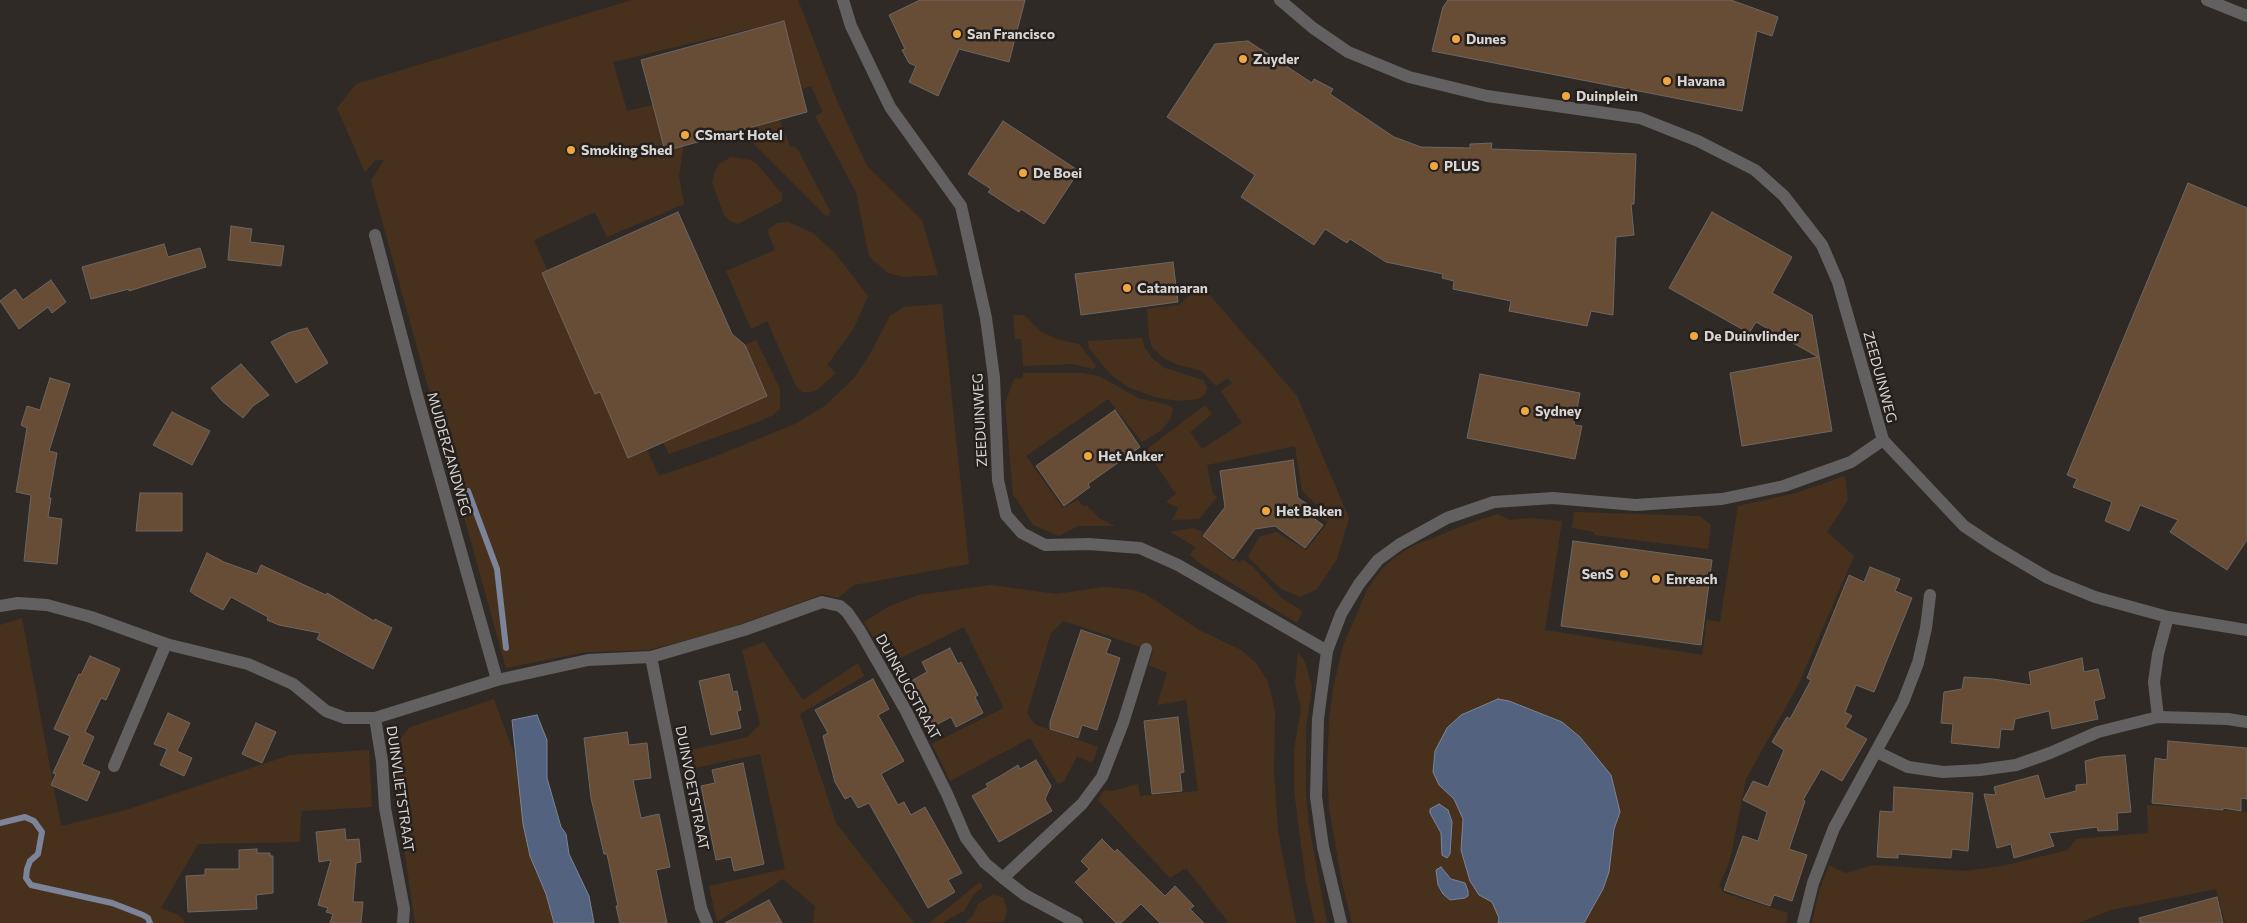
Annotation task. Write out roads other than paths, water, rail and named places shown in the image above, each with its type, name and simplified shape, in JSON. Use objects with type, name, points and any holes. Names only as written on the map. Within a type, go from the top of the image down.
[{"type":"street","name":"ZEEDUINWEG","points":[[843,0],[851,26],[890,107],[961,206],[986,318],[994,378],[998,480],[1006,515],[1022,533],[1045,545],[1088,544],[1140,548],[1178,565],[1327,651]]},
{"type":"street","name":"ZEEDUINWEG","points":[[1280,0],[1313,28],[1348,52],[1409,77],[1487,96],[1640,118],[1705,145],[1755,170],[1784,196],[1822,245],[1838,282],[1882,440],[1964,526],[2048,578],[2095,597],[2168,617],[2247,630]]},
{"type":"street","points":[[2207,0],[2247,16]]},
{"type":"street","name":"MUIDERZANDWEG","points":[[375,235],[417,395],[497,680]]},
{"type":"street","points":[[1341,923],[1323,847],[1316,797],[1318,719],[1327,651],[1341,614],[1359,584],[1378,560],[1400,544],[1447,518],[1494,502],[1553,498],[1636,505],[1722,499],[1784,486],[1851,462],[1882,440]]},
{"type":"street","points":[[1803,923],[1813,883],[1834,828],[1903,702],[1918,663],[1926,628],[1930,596]]},
{"type":"street","name":"DUINRUGSTRAAT","points":[[651,657],[744,630],[822,602],[840,606],[847,612],[860,631],[906,711],[948,794],[966,838],[985,863],[1002,878],[1025,895],[1077,923]]},
{"type":"street","points":[[0,606],[18,603],[47,606],[91,617],[166,644],[248,664],[293,684],[326,711],[345,718],[375,718],[497,680],[588,660],[651,657]]},
{"type":"street","points":[[2158,717],[2154,682],[2158,654],[2168,617]]},
{"type":"street","points":[[114,766],[166,644]]},
{"type":"street","points":[[1002,878],[1082,804],[1102,777],[1123,723],[1146,650]]},
{"type":"street","name":"DUINVOETSTRAAT","points":[[651,657],[701,908],[707,923]]},
{"type":"street","points":[[1877,752],[1908,767],[1942,772],[1980,770],[2016,765],[2050,753],[2098,732],[2158,717],[2228,718],[2247,722]]},
{"type":"street","name":"DUINVLIETSTRAAT","points":[[375,718],[382,761],[385,808],[404,909],[403,923]]},
{"type":"water","points":[[1498,699],[1509,701],[1562,722],[1580,737],[1611,775],[1620,812],[1614,829],[1609,872],[1603,889],[1584,923],[1498,923],[1499,918],[1492,902],[1479,895],[1470,881],[1461,850],[1463,819],[1454,799],[1439,785],[1433,772],[1435,751],[1447,728],[1461,715]]},
{"type":"water","points":[[537,715],[547,740],[547,778],[561,827],[566,834],[569,854],[589,896],[594,923],[554,923],[546,894],[530,856],[523,824],[512,720]]},
{"type":"water","points":[[1439,804],[1448,810],[1452,822],[1450,854],[1447,858],[1442,855],[1441,833],[1430,813],[1430,809]]},
{"type":"water","points":[[1441,867],[1451,879],[1465,883],[1468,896],[1450,900],[1443,894],[1438,885],[1436,870]]},
{"type":"waterway","points":[[468,491],[497,569],[506,648]]},
{"type":"waterway","points":[[0,823],[25,817],[34,821],[42,832],[38,854],[30,861],[27,869],[26,878],[31,885],[112,903],[143,915],[148,918],[150,923]]},
{"type":"place","name":"San Francisco","points":[[957,34]]},
{"type":"place","name":"Dunes","points":[[1456,39]]},
{"type":"place","name":"Zuyder","points":[[1243,59]]},
{"type":"place","name":"Havana","points":[[1667,81]]},
{"type":"place","name":"Duinplein","points":[[1566,96]]},
{"type":"place","name":"CSmart Hotel","points":[[685,135]]},
{"type":"place","name":"Smoking Shed","points":[[571,150]]},
{"type":"place","name":"PLUS","points":[[1434,166]]},
{"type":"place","name":"De Boei","points":[[1023,173]]},
{"type":"place","name":"Catamaran","points":[[1127,288]]},
{"type":"place","name":"De Duinvlinder","points":[[1694,336]]},
{"type":"place","name":"Sydney","points":[[1525,411]]},
{"type":"place","name":"Het Anker","points":[[1088,456]]},
{"type":"place","name":"Het Baken","points":[[1266,511]]},
{"type":"place","name":"SenS","points":[[1624,574]]},
{"type":"place","name":"Enreach","points":[[1656,579]]}]
